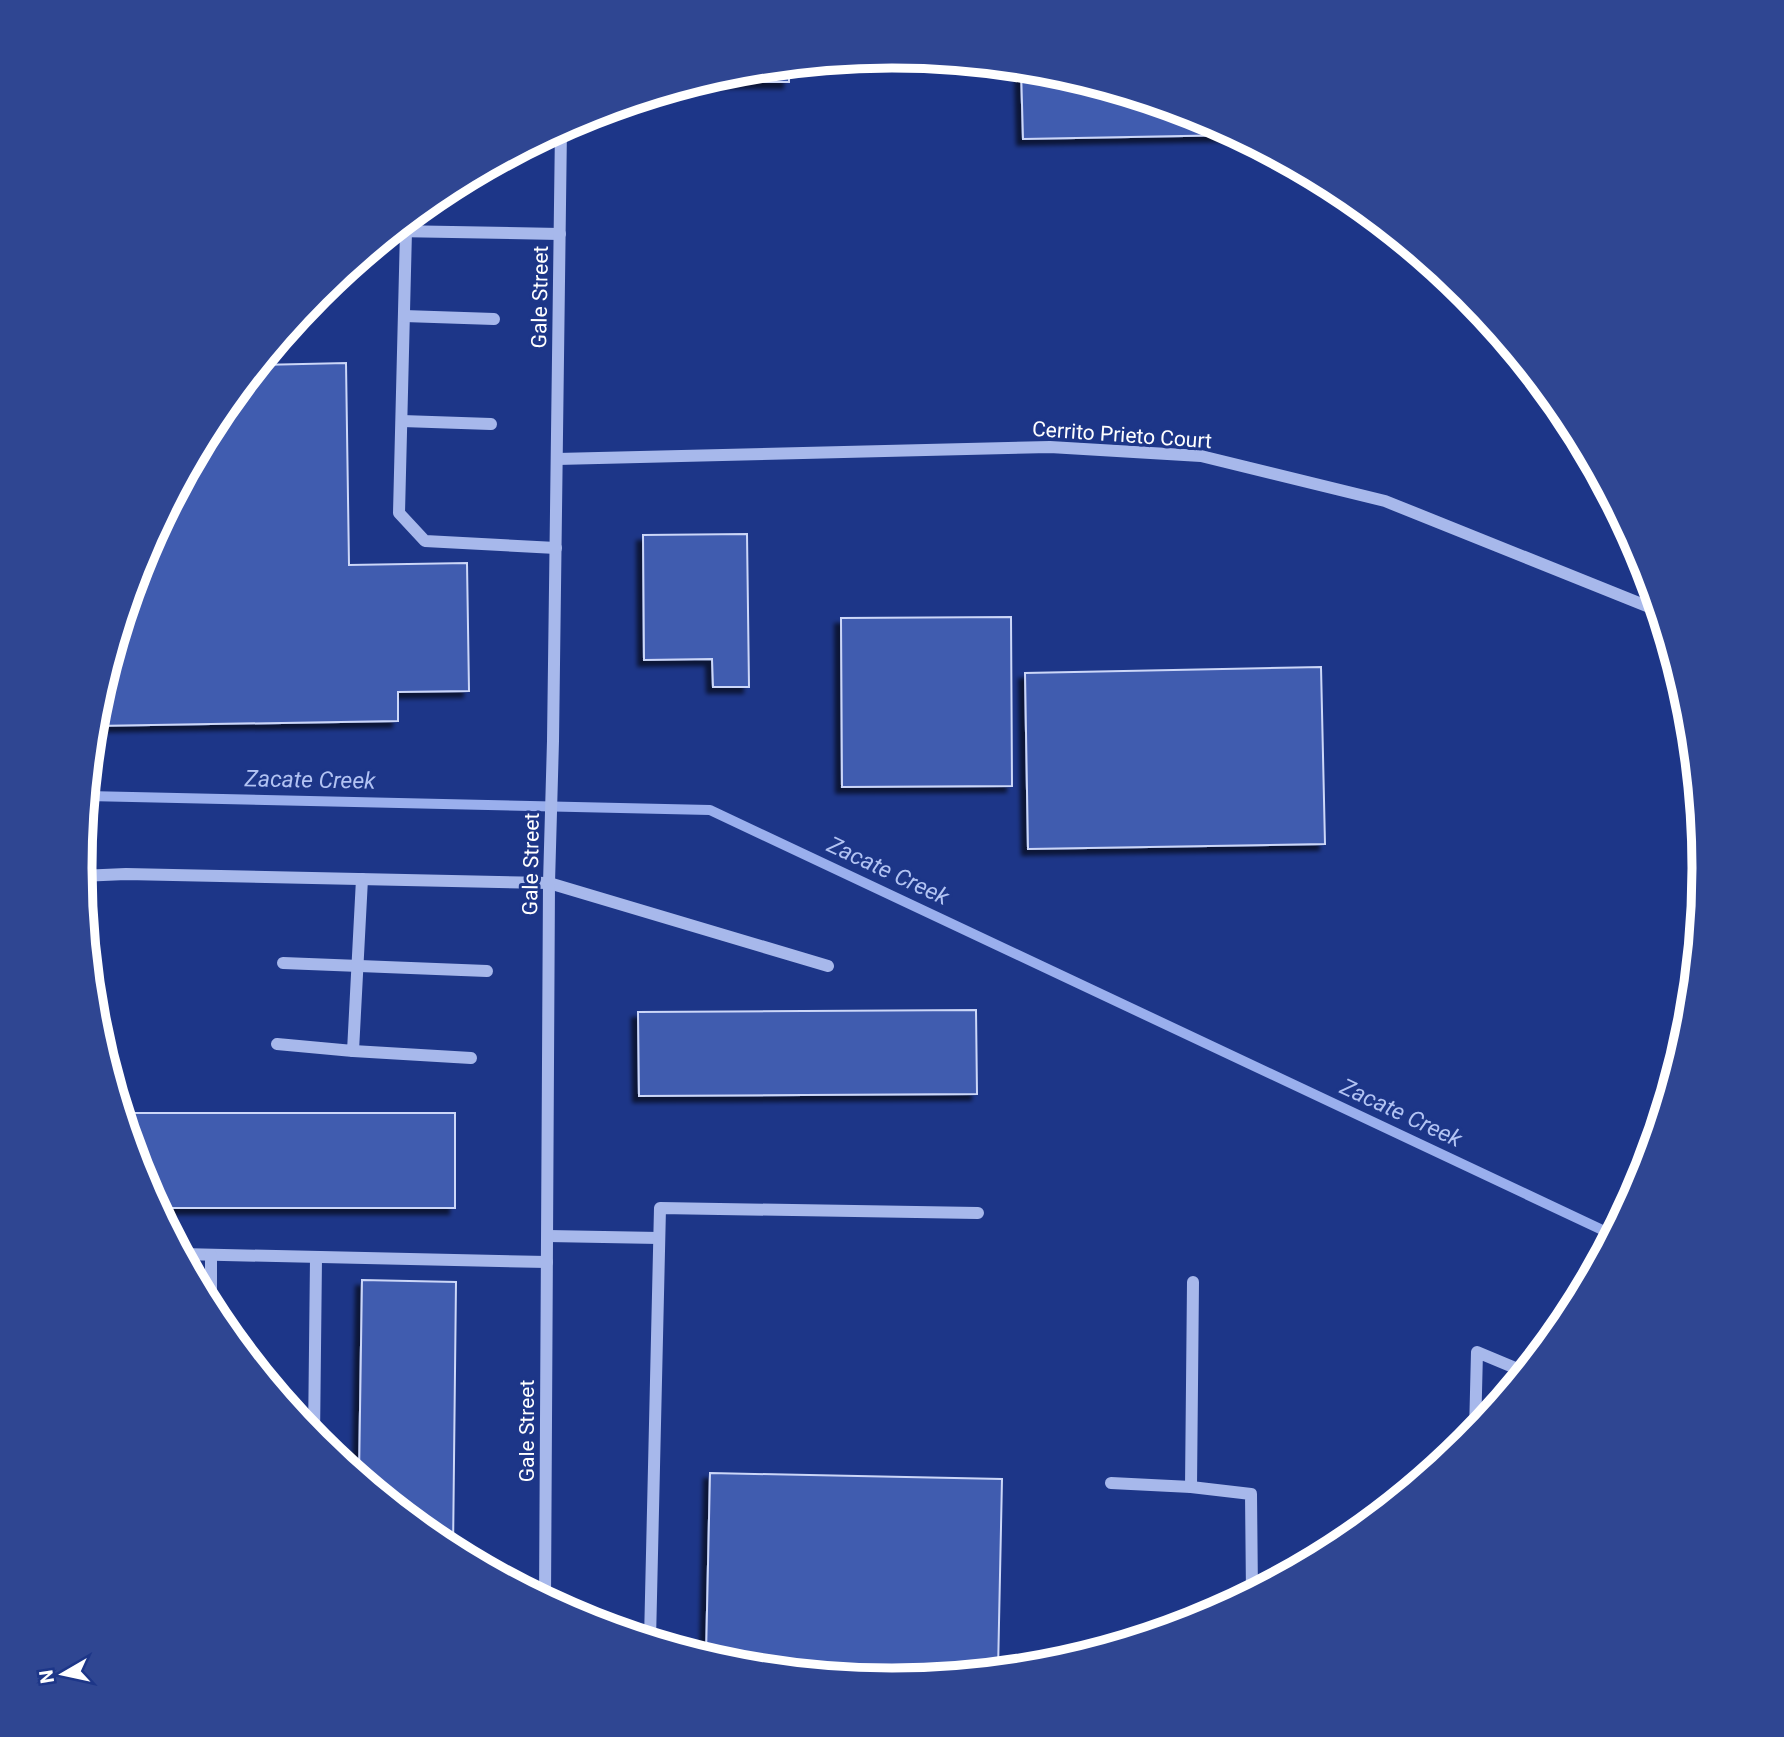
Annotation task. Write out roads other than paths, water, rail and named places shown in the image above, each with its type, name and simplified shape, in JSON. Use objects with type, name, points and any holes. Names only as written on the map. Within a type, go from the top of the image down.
[{"type":"street","name":"Gale Street","points":[[545,1589],[549,883],[561,141]]},
{"type":"street","points":[[409,231],[560,234]]},
{"type":"street","points":[[400,238],[404,316],[399,513],[425,541],[556,548]]},
{"type":"street","points":[[404,316],[494,319]]},
{"type":"street","points":[[402,421],[491,425]]},
{"type":"street","name":"Cerrito Prieto Court","points":[[557,459],[1050,447],[1201,456],[1385,501],[1648,607]]},
{"type":"street","points":[[92,875],[549,883],[828,966]]},
{"type":"street","points":[[354,1051],[362,879]]},
{"type":"street","points":[[282,962],[487,971]]},
{"type":"street","points":[[277,1044],[471,1058]]},
{"type":"street","points":[[648,1630],[660,1208],[978,1213]]},
{"type":"street","points":[[548,1236],[659,1238]]},
{"type":"street","points":[[191,1254],[547,1262]]},
{"type":"street","points":[[211,1255],[211,1288]]},
{"type":"street","points":[[314,1422],[316,1258]]},
{"type":"street","points":[[1191,1487],[1193,1282]]},
{"type":"street","points":[[1475,1416],[1477,1352],[1517,1369]]},
{"type":"street","points":[[1111,1483],[1191,1487],[1251,1494],[1252,1583]]},
{"type":"waterway","name":"Zacate Creek","points":[[95,796],[710,810],[1605,1231]]}]
